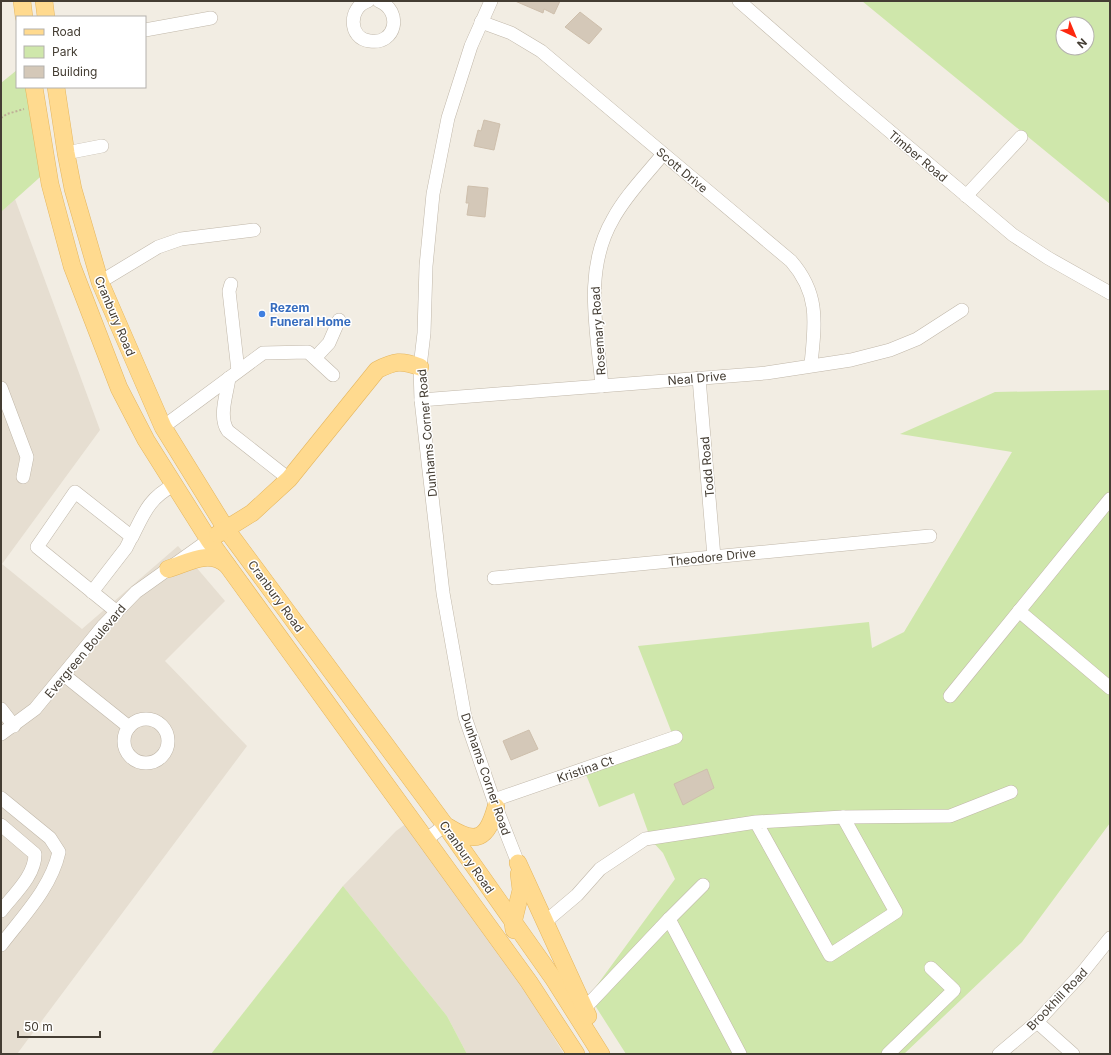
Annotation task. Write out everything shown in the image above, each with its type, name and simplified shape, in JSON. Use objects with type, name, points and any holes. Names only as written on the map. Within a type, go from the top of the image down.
[{"type":"main road","points":[[22,1],[24,16]]},
{"type":"main road","points":[[44,1],[46,16]]},
{"type":"main road","name":"Cranbury Road","points":[[34,88],[50,184],[72,266],[119,388],[146,440],[209,540],[529,982],[576,1054]]},
{"type":"main road","name":"Cranbury Road","points":[[56,88],[73,189],[100,282],[163,427],[226,529],[445,825],[553,978],[601,1054]]},
{"type":"main road","points":[[209,540],[252,513],[289,479],[377,370],[392,362],[406,362],[420,367]]},
{"type":"main road","points":[[168,569],[205,556],[221,560],[229,568]]},
{"type":"main road","points":[[445,825],[458,833],[472,838],[482,835],[491,825],[495,804]]},
{"type":"main road","points":[[518,863],[606,1054]]},
{"type":"main road","points":[[518,863],[520,890],[514,923],[517,949],[529,982]]},
{"type":"street","points":[[364,3],[353,17],[355,30],[364,39],[378,41],[391,32],[394,20],[390,8],[379,1]]},
{"type":"street","name":"Dunhams Corner Road","points":[[491,1],[472,46],[448,118],[433,194],[426,266],[424,333],[420,367],[421,400],[443,593],[465,717],[495,804],[518,863]]},
{"type":"street","name":"Timber Road","points":[[739,1],[1013,235],[1048,258],[1110,292]]},
{"type":"street","points":[[146,30],[211,18]]},
{"type":"street","name":"Scott Drive","points":[[482,22],[511,33],[541,51],[784,254],[797,267],[806,282],[814,308],[815,324],[811,364]]},
{"type":"street","points":[[966,196],[1021,137]]},
{"type":"street","points":[[66,153],[102,146]]},
{"type":"street","name":"Rosemary Road","points":[[602,386],[594,291],[600,246],[620,206],[663,154]]},
{"type":"street","points":[[100,282],[158,247],[180,239],[254,230]]},
{"type":"street","points":[[231,284],[229,291],[234,375],[223,419],[225,426],[228,431],[289,479]]},
{"type":"street","name":"Neal Drive","points":[[421,400],[766,373],[811,364],[851,360],[890,350],[917,339],[962,310]]},
{"type":"street","points":[[315,358],[329,343],[339,320]]},
{"type":"street","points":[[163,427],[263,353],[308,352],[334,375]]},
{"type":"street","name":"Todd Road","points":[[699,378],[714,557]]},
{"type":"street","points":[[1,388],[6,417],[27,457],[23,478]]},
{"type":"street","points":[[92,592],[126,548],[152,500],[160,492],[174,485]]},
{"type":"street","points":[[117,612],[37,547],[75,492],[132,536]]},
{"type":"street","points":[[950,696],[1110,500]]},
{"type":"street","name":"Theodore Drive","points":[[494,578],[930,536]]},
{"type":"street","name":"Evergreen Boulevard","points":[[1,734],[14,726],[35,709],[117,612],[136,592],[209,540]]},
{"type":"street","points":[[1019,611],[1110,688]]},
{"type":"street","points":[[64,675],[129,728]]},
{"type":"street","points":[[1,708],[14,726]]},
{"type":"street","name":"Kristina Ct","points":[[495,804],[676,737]]},
{"type":"street","points":[[544,922],[577,895],[600,869],[645,839],[756,822],[843,817],[950,816],[1011,792]]},
{"type":"street","points":[[1,798],[50,838],[59,852],[55,868],[47,885],[1,945]]},
{"type":"street","points":[[756,822],[830,955],[896,912],[843,817]]},
{"type":"street","points":[[1,825],[35,854],[35,865],[1,911]]},
{"type":"street","points":[[426,840],[445,825]]},
{"type":"street","points":[[35,861],[57,859]]},
{"type":"street","points":[[584,1009],[703,885]]},
{"type":"street","points":[[669,919],[740,1054]]},
{"type":"street","name":"Brookhill Road","points":[[998,1054],[1036,1022],[1082,973],[1110,938]]},
{"type":"street","points":[[888,1054],[954,990],[931,968]]},
{"type":"street","points":[[1036,1022],[1073,1054]]},
{"type":"path","points":[[1,118],[7,114],[37,106]]},
{"type":"shaded area","points":[[15,199],[100,430],[2,564],[82,629],[178,546],[225,601],[165,661],[247,746],[17,1054],[1,1054],[1,212]]},
{"type":"shaded area","points":[[407,823],[519,981],[564,1054],[467,1054],[447,1016],[343,886],[396,831]]},
{"type":"green space","points":[[862,1],[1110,1],[1110,204]]},
{"type":"green space","points":[[16,71],[16,88],[35,88],[48,170],[1,212],[1,83]]},
{"type":"green space","points":[[1110,390],[1110,823],[1022,942],[904,1054],[626,1054],[589,996],[675,879],[663,853],[651,840],[634,793],[599,807],[585,772],[673,736],[638,646],[869,622],[872,648],[904,632],[1012,452],[900,434],[995,392]]},
{"type":"green space","points":[[343,886],[447,1016],[467,1054],[211,1054]]},
{"type":"building","points":[[515,1],[560,1],[554,14],[544,9],[543,13]]},
{"type":"building","points":[[580,12],[602,29],[589,44],[565,27]]},
{"type":"building","points":[[484,120],[500,124],[494,150],[474,146],[478,130],[481,131]]},
{"type":"building","points":[[468,186],[488,188],[485,217],[467,215],[469,203],[466,203]]},
{"type":"building","points":[[529,730],[538,749],[511,760],[503,741]]},
{"type":"building","points":[[707,769],[714,788],[683,805],[674,784]]},
{"type":"place","name":"Rezem Funeral Home","points":[[262,314]]}]
